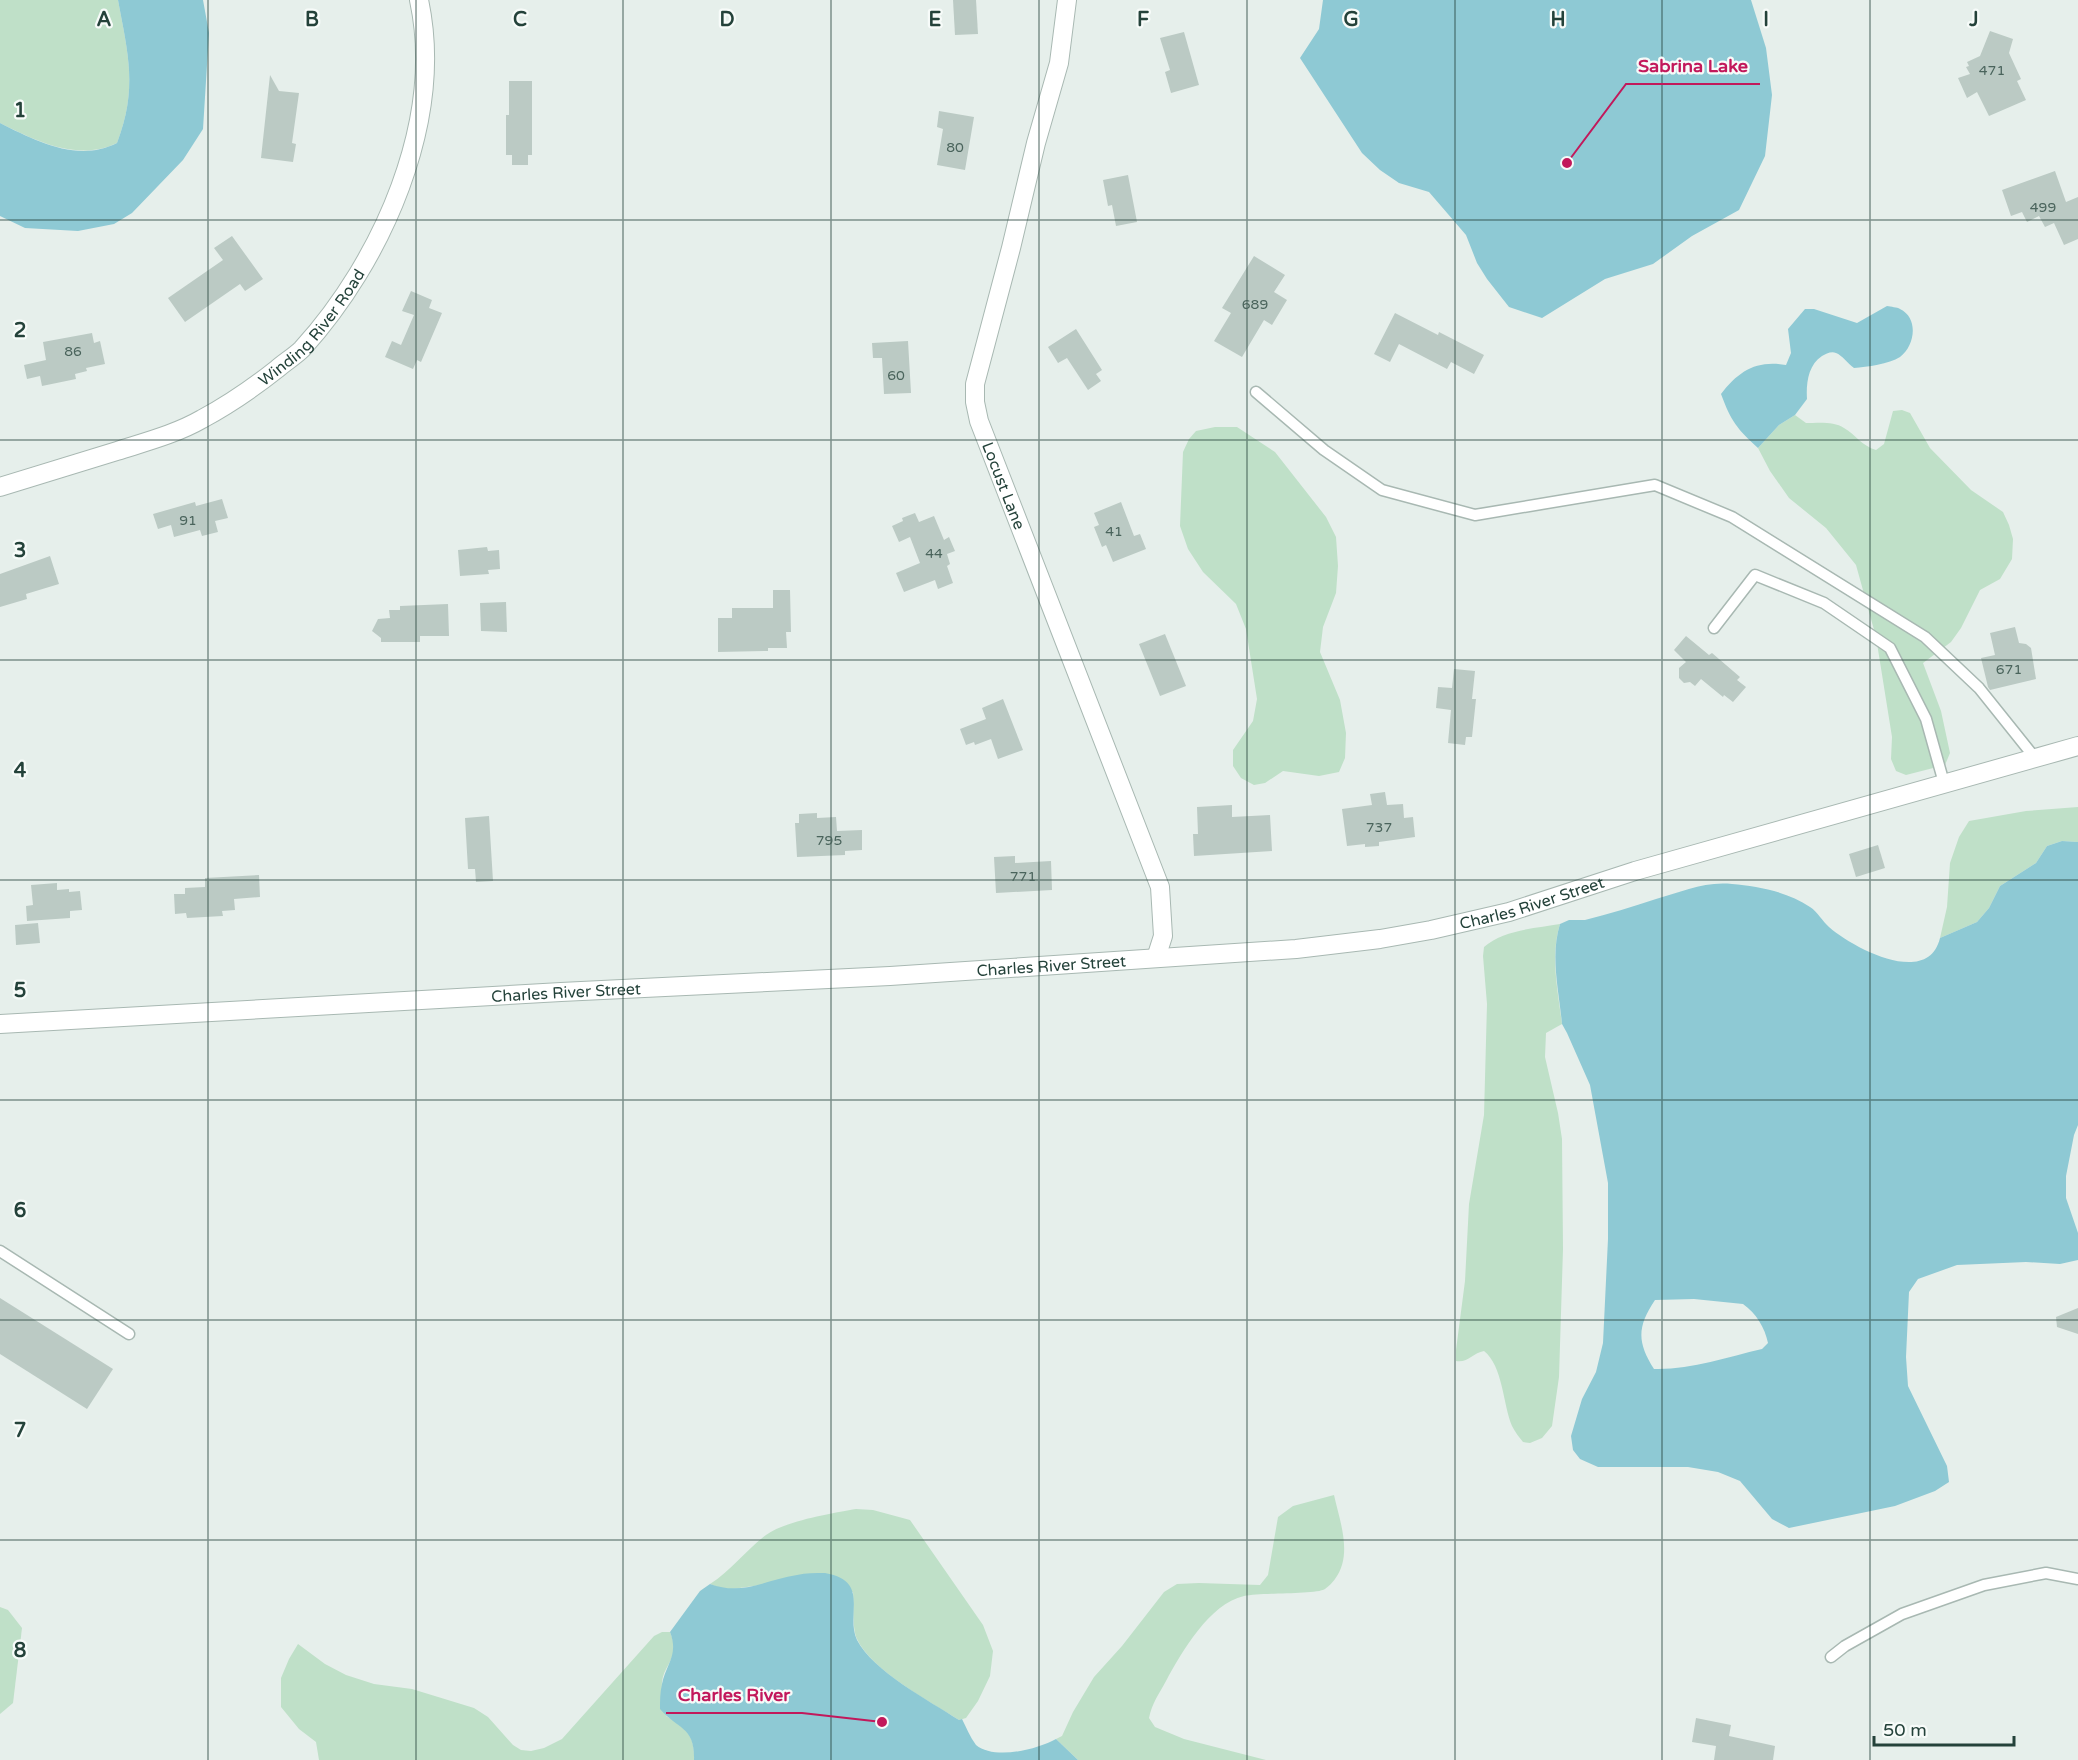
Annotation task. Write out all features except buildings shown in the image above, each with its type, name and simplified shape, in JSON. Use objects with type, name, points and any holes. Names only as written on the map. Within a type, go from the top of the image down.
[{"type":"street","name":"Winding River Road","points":[[0,487],[145,442],[200,421],[250,390],[301,350],[344,294],[378,239],[406,174],[417,124],[424,72],[424,26],[419,0]]},
{"type":"street","name":"Locust Lane","points":[[1067,0],[1059,63],[1036,143],[975,384],[975,402],[983,432],[1160,887],[1162,936],[1156,958]]},
{"type":"street","name":"Charles River Street","points":[[0,1024],[890,976],[1296,949],[1380,939],[1431,930],[1521,908],[1645,868],[2078,746]]},
{"type":"lane","points":[[1256,392],[1324,450],[1382,490],[1475,515],[1654,485],[1732,516],[1925,637],[1979,688],[2035,758]]},
{"type":"lane","points":[[1714,628],[1755,574],[1833,609],[1890,648],[1926,719],[1944,783]]},
{"type":"lane","points":[[0,1251],[129,1334]]},
{"type":"lane","points":[[1831,1657],[1845,1646],[1902,1614],[1984,1585],[2046,1573],[2078,1579]]},
{"type":"green space","points":[[0,0],[118,0],[128,55],[129,88],[123,124],[117,143],[102,148],[72,150],[43,142],[0,123]]},
{"type":"green space","points":[[1902,410],[1910,413],[1930,448],[1971,490],[2003,512],[2013,539],[2012,559],[2000,579],[1980,590],[1961,628],[1951,642],[1923,663],[1941,711],[1950,753],[1945,765],[1906,775],[1896,771],[1891,759],[1892,737],[1876,637],[1856,565],[1826,528],[1789,498],[1770,471],[1758,448],[1779,425],[1795,415],[1806,423],[1836,424],[1876,450],[1884,444],[1893,411]]},
{"type":"green space","points":[[1215,427],[1237,427],[1275,452],[1326,517],[1336,537],[1338,566],[1336,593],[1323,627],[1320,652],[1340,700],[1346,733],[1345,758],[1339,772],[1319,776],[1283,771],[1265,783],[1254,785],[1241,778],[1233,766],[1233,750],[1253,721],[1257,699],[1246,629],[1236,604],[1203,572],[1188,549],[1180,526],[1183,452],[1196,431]]},
{"type":"green space","points":[[2078,807],[2078,842],[2062,841],[2047,846],[2036,863],[2000,886],[1989,908],[1977,922],[1940,938],[1947,907],[1950,863],[1959,837],[1969,821],[2026,811]]},
{"type":"green space","points":[[1560,924],[1555,961],[1562,1024],[1546,1033],[1545,1057],[1562,1139],[1563,1249],[1559,1377],[1552,1426],[1542,1438],[1530,1443],[1523,1442],[1512,1426],[1499,1376],[1490,1358],[1484,1351],[1464,1361],[1456,1361],[1456,1350],[1465,1281],[1469,1204],[1484,1115],[1487,1004],[1484,947],[1510,933]]},
{"type":"green space","points":[[1334,1495],[1342,1527],[1344,1549],[1340,1570],[1333,1582],[1319,1591],[1244,1596],[1219,1609],[1188,1643],[1158,1694],[1150,1713],[1149,1718],[1155,1727],[1184,1739],[1266,1760],[1078,1760],[1056,1739],[1062,1736],[1094,1677],[1122,1646],[1164,1592],[1177,1584],[1260,1585],[1268,1575],[1278,1517],[1293,1506]]},
{"type":"green space","points":[[856,1509],[873,1510],[910,1520],[983,1625],[993,1651],[990,1676],[978,1701],[966,1718],[959,1720],[917,1694],[888,1673],[864,1651],[855,1634],[853,1592],[761,1585],[725,1590],[710,1584],[774,1530],[810,1518]]},
{"type":"green space","points":[[0,1607],[8,1610],[22,1628],[13,1703],[0,1714]]},
{"type":"green space","points":[[662,1632],[670,1632],[674,1648],[662,1682],[666,1716],[688,1733],[693,1744],[694,1760],[319,1760],[316,1742],[299,1729],[281,1707],[281,1678],[298,1644],[325,1664],[346,1675],[374,1684],[412,1689],[474,1708],[488,1717],[513,1745],[521,1750],[531,1751],[544,1748],[562,1739],[654,1636]]},
{"type":"water","points":[[118,0],[203,0],[209,33],[203,129],[183,160],[132,213],[114,224],[78,231],[25,228],[0,216],[0,123],[43,143],[72,150],[102,149],[117,143],[123,124],[129,88],[128,55]]},
{"type":"water","points":[[1323,0],[1751,0],[1766,48],[1772,95],[1765,156],[1739,210],[1692,236],[1653,264],[1605,279],[1542,318],[1509,307],[1477,263],[1466,235],[1429,192],[1399,183],[1380,170],[1362,153],[1300,58],[1319,29]]},
{"type":"water","points":[[1887,306],[1899,308],[1906,313],[1912,325],[1912,339],[1900,357],[1884,363],[1854,368],[1838,354],[1832,352],[1825,354],[1817,360],[1811,370],[1807,399],[1795,415],[1779,425],[1758,448],[1740,430],[1721,394],[1735,379],[1749,369],[1766,364],[1786,365],[1791,353],[1788,329],[1805,309],[1814,309],[1857,323]]},
{"type":"water","points":[[2062,841],[2078,842],[2078,1125],[2066,1176],[2066,1198],[2078,1233],[2078,1260],[2060,1264],[2026,1262],[1957,1265],[1918,1279],[1909,1292],[1906,1357],[1908,1386],[1947,1466],[1949,1482],[1935,1491],[1895,1506],[1789,1528],[1772,1519],[1740,1481],[1718,1472],[1688,1467],[1598,1467],[1580,1459],[1573,1450],[1571,1436],[1582,1399],[1596,1372],[1603,1343],[1608,1183],[1590,1085],[1562,1024],[1555,961],[1560,924],[1569,920],[1585,920],[1684,890],[1722,883],[1762,888],[1792,897],[1813,909],[1827,925],[1855,945],[1889,959],[1906,962],[1921,960],[1933,953],[1940,938],[1977,922],[1989,908],[2000,886],[2036,863],[2047,846]],"holes":[[[1694,1299],[1743,1304],[1756,1316],[1765,1332],[1768,1343],[1762,1349],[1695,1365],[1654,1369],[1644,1351],[1641,1334],[1645,1318],[1655,1300]]]},
{"type":"water","points":[[825,1573],[839,1577],[848,1583],[854,1600],[854,1630],[865,1652],[902,1684],[959,1720],[962,1719],[976,1745],[984,1750],[1004,1753],[1027,1750],[1056,1739],[1078,1760],[694,1760],[694,1749],[688,1734],[660,1709],[660,1693],[673,1647],[670,1632],[700,1591],[710,1584],[743,1588],[800,1574]]},
{"type":"place","name":"Sabrina Lake","points":[[1567,163]]},
{"type":"place","name":"Charles River","points":[[882,1722]]}]
